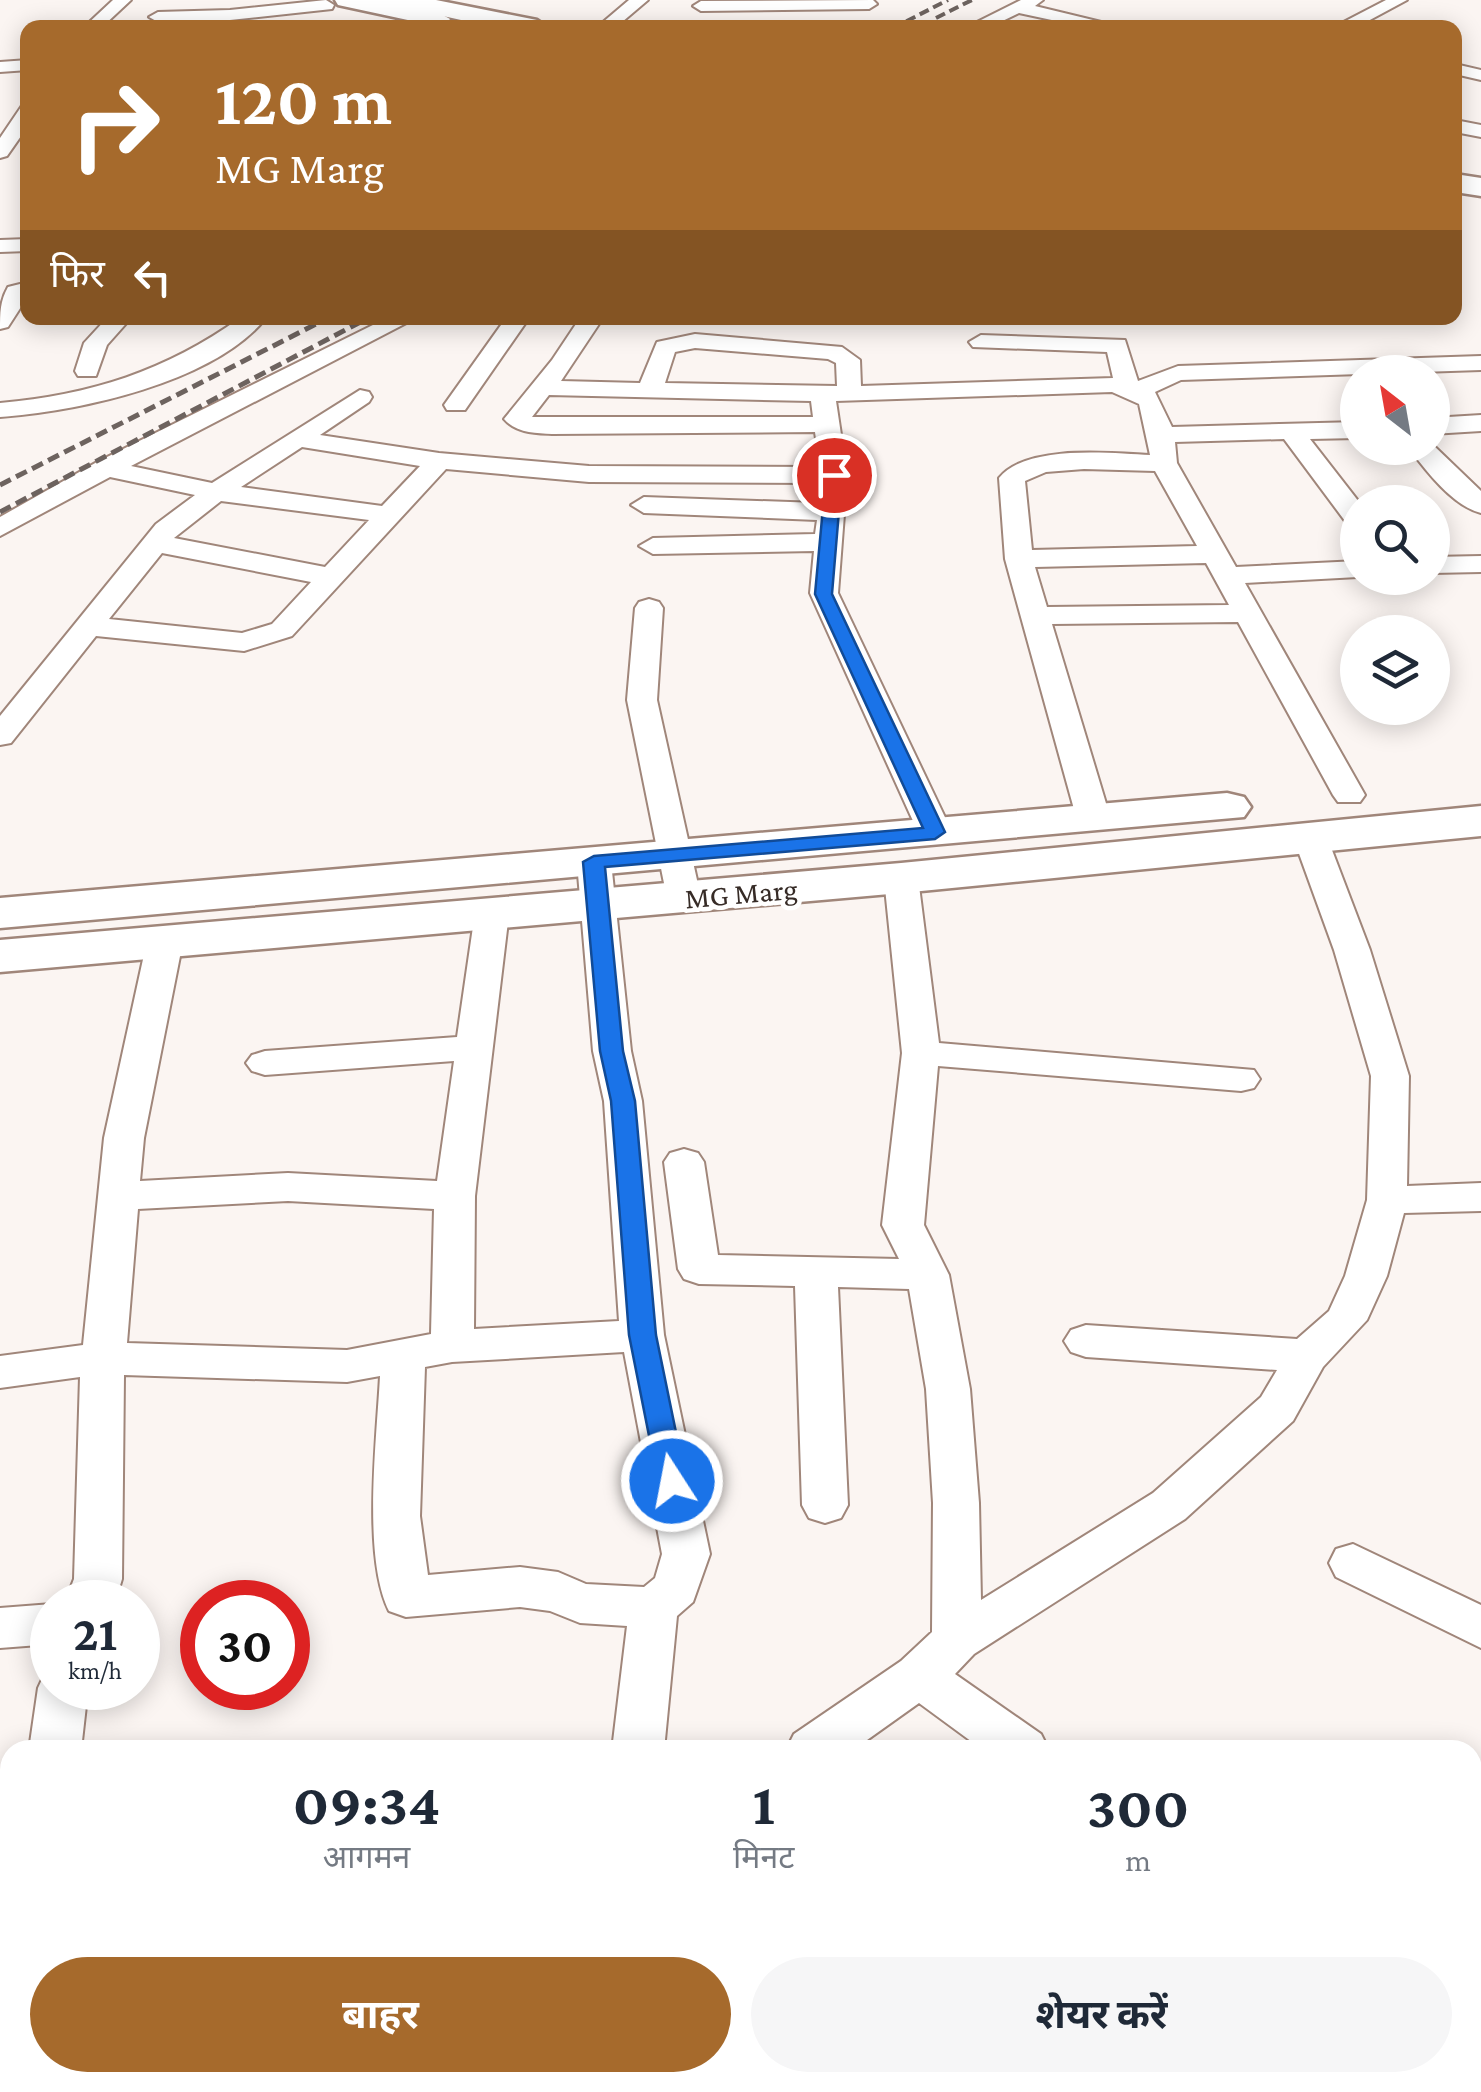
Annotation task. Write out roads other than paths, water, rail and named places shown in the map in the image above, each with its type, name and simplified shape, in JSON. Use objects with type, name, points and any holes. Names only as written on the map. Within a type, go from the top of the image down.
[{"type":"main road","points":[[398,0],[497,20]]},
{"type":"main road","points":[[335,2],[418,20]]},
{"type":"main road","name":"MG Marg","points":[[681,877],[935,832],[1481,782]]},
{"type":"main road","name":"MG Marg","points":[[0,913],[681,877],[900,878],[1481,820]]},
{"type":"main road","name":"MG Marg","points":[[0,956],[492,913],[597,883]]},
{"type":"street","points":[[99,20],[123,0]]},
{"type":"street","points":[[614,20],[640,0]]},
{"type":"street","points":[[854,20],[893,0]]},
{"type":"street","points":[[991,20],[1035,0]]},
{"type":"street","points":[[1357,20],[1399,0]]},
{"type":"street","points":[[158,17],[230,15],[335,2]]},
{"type":"street","points":[[702,14],[869,4]]},
{"type":"street","points":[[1017,8],[1078,20]]},
{"type":"street","points":[[702,14],[813,20]]},
{"type":"street","points":[[0,156],[20,111]]},
{"type":"street","points":[[0,322],[19,285]]},
{"type":"street","points":[[87,371],[96,343],[113,325]]},
{"type":"street","points":[[0,410],[51,407],[105,395],[216,348],[245,325]]},
{"type":"street","points":[[0,528],[106,468],[390,325]]},
{"type":"street","points":[[456,405],[512,325]]},
{"type":"street","points":[[586,325],[544,388],[517,419],[521,422],[552,426],[828,424]]},
{"type":"street","points":[[777,325],[782,349]]},
{"type":"street","points":[[990,387],[979,330],[1117,345],[1135,390],[1152,400],[1162,449],[1219,565],[1349,795]]},
{"type":"street","points":[[650,390],[665,346],[672,343],[695,341],[782,349],[839,346],[848,360],[828,424],[834,475],[824,594],[935,832]]},
{"type":"street","points":[[544,388],[835,393],[990,387],[1135,390],[1178,373],[1481,363]]},
{"type":"street","points":[[0,736],[166,530],[216,492],[360,397]]},
{"type":"street","points":[[1450,425],[1481,423]]},
{"type":"street","points":[[1094,820],[1019,559],[1012,478],[1022,470],[1060,463],[1340,431]]},
{"type":"street","points":[[1293,434],[1340,495]]},
{"type":"street","points":[[298,439],[438,460],[589,474],[834,475]]},
{"type":"street","points":[[89,626],[244,642],[282,630],[438,460]]},
{"type":"street","points":[[1436,465],[1481,505]]},
{"type":"street","points":[[106,468],[216,492],[388,514]]},
{"type":"street","points":[[1444,474],[1481,472]]},
{"type":"street","points":[[644,504],[830,512]]},
{"type":"street","points":[[653,546],[828,542]]},
{"type":"street","points":[[156,543],[330,577]]},
{"type":"street","points":[[1019,559],[1340,568]]},
{"type":"street","points":[[1450,565],[1481,564]]},
{"type":"street","points":[[649,608],[642,700],[681,877]]},
{"type":"street","points":[[1036,616],[1245,613]]},
{"type":"street","points":[[826,1740],[919,1676],[957,1640],[1168,1506],[1276,1408],[1307,1356],[1346,1320],[1366,1276],[1387,1200],[1390,1076],[1352,950],[1310,837]]},
{"type":"street","points":[[900,878],[921,1053],[903,1225],[928,1275],[948,1388],[956,1503],[957,1640]]},
{"type":"street","points":[[597,883],[612,1051],[623,1101],[642,1335],[686,1554],[676,1588],[654,1608],[639,1740]]},
{"type":"street","points":[[452,1346],[455,1196],[478,1047],[492,913]]},
{"type":"street","points":[[96,1580],[103,1358],[124,1138],[166,941]]},
{"type":"street","points":[[265,1063],[478,1047]]},
{"type":"street","points":[[921,1053],[1241,1080]]},
{"type":"street","points":[[684,1162],[699,1269],[928,1275]]},
{"type":"street","points":[[119,1196],[288,1187],[455,1196]]},
{"type":"street","points":[[1387,1200],[1481,1197]]},
{"type":"street","points":[[816,1274],[825,1505]]},
{"type":"street","points":[[0,1372],[103,1358],[348,1366],[452,1346],[642,1335]]},
{"type":"street","points":[[1086,1341],[1307,1356]]},
{"type":"street","points":[[402,1358],[397,1516],[406,1598],[520,1587],[558,1592],[580,1603],[654,1608]]},
{"type":"street","points":[[1353,1563],[1481,1628]]},
{"type":"street","points":[[0,1628],[30,1626]]},
{"type":"street","points":[[919,1676],[1009,1740]]},
{"type":"street","points":[[56,1740],[60,1710]]},
{"type":"railway","points":[[909,20],[948,0]]},
{"type":"railway","points":[[936,18],[972,0]]},
{"type":"railway","points":[[0,485],[314,325]]},
{"type":"railway","points":[[0,512],[355,325]]}]
